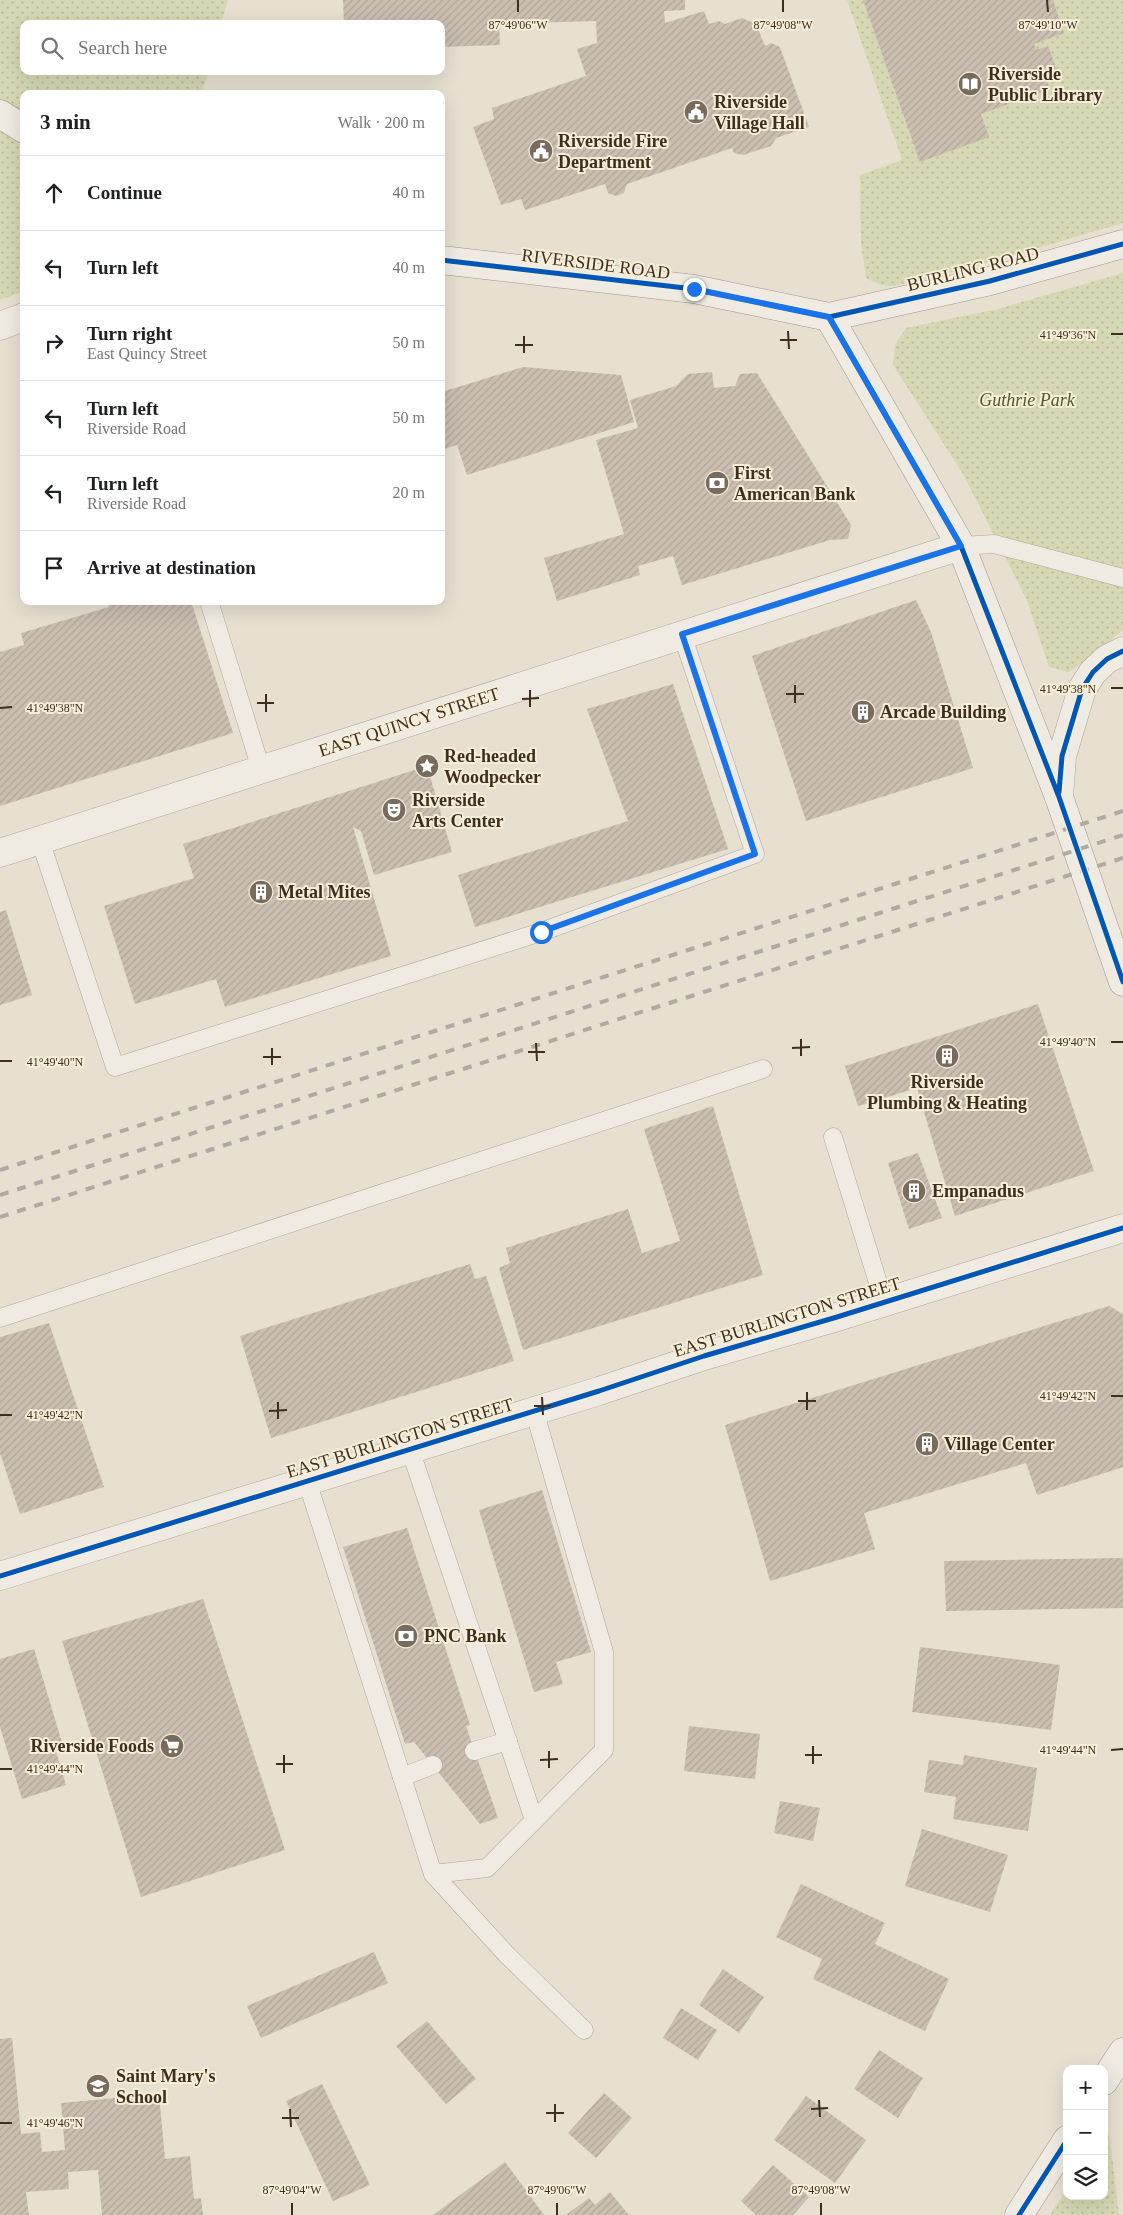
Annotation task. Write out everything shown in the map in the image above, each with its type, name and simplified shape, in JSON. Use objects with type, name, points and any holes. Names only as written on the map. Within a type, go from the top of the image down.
[{"type":"street","points":[[0,114],[20,126]]},
{"type":"street","name":"BURLING ROAD","points":[[829,317],[990,281],[1123,244]]},
{"type":"street","name":"RIVERSIDE ROAD","points":[[445,260],[694,289],[829,317]]},
{"type":"street","points":[[829,317],[961,546],[1118,948],[1123,982]]},
{"type":"street","points":[[0,326],[20,318]]},
{"type":"street","name":"EAST QUINCY STREET","points":[[0,852],[961,546]]},
{"type":"street","points":[[1059,797],[1062,756],[1082,689],[1093,672],[1107,659],[1123,651]]},
{"type":"street","name":"EAST BURLINGTON STREET","points":[[0,1576],[704,1356],[1123,1228]]},
{"type":"street","points":[[1108,2075],[1123,2052]]},
{"type":"street","points":[[1019,2215],[1063,2146]]},
{"type":"lane","points":[[961,546],[994,544],[1123,578]]},
{"type":"lane","points":[[210,605],[261,769]]},
{"type":"lane","points":[[40,840],[116,1067],[541,932],[755,854],[682,634]]},
{"type":"lane","points":[[0,1318],[763,1069]]},
{"type":"lane","points":[[833,1137],[884,1302]]},
{"type":"lane","points":[[434,1874],[487,1868],[604,1750],[604,1652],[534,1410]]},
{"type":"lane","points":[[410,1449],[534,1820]]},
{"type":"lane","points":[[307,1481],[434,1874],[507,1955],[584,2030]]},
{"type":"lane","points":[[474,1751],[508,1741]]},
{"type":"lane","points":[[402,1777],[433,1765]]},
{"type":"green space","points":[[0,0],[228,0],[222,20],[20,20],[20,75],[207,75],[203,90],[20,90],[20,292],[0,300]]},
{"type":"green space","points":[[847,0],[1123,0],[1123,223],[972,267],[894,286],[880,285],[866,278],[861,243],[860,175],[902,160]]},
{"type":"green space","name":"Guthrie Park","points":[[1123,273],[1123,630],[1087,660],[1068,672],[1049,667],[1026,598],[963,474],[893,365],[895,345],[906,328],[998,309]]},
{"type":"green space","points":[[1108,2134],[1119,2215],[1050,2215],[1063,2195],[1063,2200],[1108,2200]]},
{"type":"building","points":[[343,0],[685,0],[685,10],[664,11],[665,23],[704,11],[709,24],[719,21],[725,24],[742,18],[756,24],[765,46],[771,43],[780,47],[809,127],[776,138],[771,146],[743,155],[734,153],[732,148],[627,184],[624,193],[616,196],[608,193],[605,184],[525,210],[521,199],[501,205],[473,127],[494,119],[492,108],[586,76],[577,49],[597,43],[596,21],[499,24],[500,45],[445,47],[445,20],[344,20]]},
{"type":"building","name":"Riverside Public Library","points":[[863,0],[1053,0],[1064,33],[1034,44],[1036,50],[1048,46],[1058,73],[1046,78],[1050,89],[981,114],[989,137],[920,162]]},
{"type":"building","points":[[523,367],[621,375],[634,422],[467,475],[457,445],[445,449],[445,391]]},
{"type":"building","name":"First American Bank","points":[[712,372],[714,388],[735,386],[740,374],[757,373],[851,525],[848,539],[830,540],[682,585],[673,556],[638,566],[640,575],[557,601],[544,558],[624,534],[596,440],[638,428],[630,400],[676,386],[688,374]]},
{"type":"building","name":"Arcade Building","points":[[916,600],[931,632],[973,768],[806,821],[752,656]]},
{"type":"building","points":[[108,605],[192,605],[233,733],[0,806],[0,652],[24,645],[21,633],[109,607]]},
{"type":"building","points":[[673,684],[728,849],[475,927],[458,875],[628,821],[587,709]]},
{"type":"building","name":"Metal Mites","points":[[427,766],[452,852],[374,875],[361,831],[353,827],[391,956],[225,1007],[216,979],[135,1004],[104,906],[194,878],[183,844]]},
{"type":"building","points":[[6,910],[32,995],[0,1005],[0,912]]},
{"type":"building","points":[[1038,1004],[1094,1171],[955,1216],[917,1088],[858,1106],[845,1066]]},
{"type":"building","points":[[713,1106],[763,1275],[523,1350],[499,1268],[510,1263],[506,1248],[628,1209],[642,1253],[680,1241],[644,1129]]},
{"type":"building","name":"Empanadus","points":[[918,1153],[942,1218],[909,1229],[888,1163]]},
{"type":"building","points":[[470,1264],[475,1279],[486,1276],[514,1361],[271,1438],[240,1336]]},
{"type":"building","name":"Village Center","points":[[1109,1306],[1123,1314],[1123,1467],[1037,1495],[1026,1463],[864,1513],[875,1549],[770,1581],[725,1425]]},
{"type":"building","points":[[49,1323],[104,1487],[20,1514],[0,1453],[0,1337]]},
{"type":"building","points":[[542,1490],[591,1652],[556,1662],[563,1684],[534,1692],[479,1510]]},
{"type":"building","name":"PNC Bank","points":[[407,1528],[470,1725],[466,1726],[498,1818],[480,1824],[414,1742],[405,1744],[343,1547]]},
{"type":"building","points":[[1123,1558],[1123,1608],[946,1611],[944,1561]]},
{"type":"building","name":"Riverside Foods","points":[[203,1599],[285,1850],[141,1897],[62,1641]]},
{"type":"building","points":[[920,1647],[1060,1665],[1051,1730],[912,1712]]},
{"type":"building","points":[[34,1649],[63,1746],[55,1748],[66,1785],[22,1799],[0,1727],[0,1659]]},
{"type":"building","points":[[689,1726],[760,1734],[755,1779],[684,1771]]},
{"type":"building","points":[[964,1755],[1037,1768],[1028,1831],[953,1819],[956,1797],[924,1792],[929,1760],[963,1765]]},
{"type":"building","points":[[780,1801],[820,1808],[813,1841],[774,1833]]},
{"type":"building","points":[[922,1829],[1008,1855],[990,1912],[905,1886]]},
{"type":"building","points":[[801,1884],[885,1923],[875,1944],[949,1979],[925,2031],[813,1979],[822,1959],[776,1937]]},
{"type":"building","points":[[374,1952],[388,1983],[261,2038],[247,2006]]},
{"type":"building","points":[[723,1969],[764,1997],[739,2033],[699,2005]]},
{"type":"building","points":[[681,2008],[717,2030],[698,2060],[663,2038]]},
{"type":"building","points":[[427,2021],[476,2079],[446,2104],[396,2046]]},
{"type":"building","points":[[12,2038],[21,2134],[40,2132],[42,2152],[65,2150],[61,2103],[159,2094],[165,2159],[190,2156],[194,2199],[201,2198],[203,2215],[102,2215],[98,2170],[68,2172],[69,2189],[26,2192],[29,2215],[0,2215],[0,2039]]},
{"type":"building","points":[[879,2050],[923,2078],[898,2118],[854,2089]]},
{"type":"building","points":[[322,2084],[370,2185],[333,2201],[286,2101]]},
{"type":"building","points":[[604,2093],[632,2118],[596,2158],[568,2133]]},
{"type":"building","points":[[806,2096],[866,2140],[835,2183],[774,2140]]},
{"type":"building","points":[[505,2162],[544,2215],[433,2215]]},
{"type":"building","points":[[773,2165],[809,2197],[793,2215],[756,2215],[741,2201]]},
{"type":"building","points":[[610,2192],[629,2215],[566,2215],[589,2198],[595,2205]]},
{"type":"railway","points":[[0,1170],[1123,811]]},
{"type":"railway","points":[[0,1195],[1123,835]]},
{"type":"railway","points":[[0,1217],[1123,858]]},
{"type":"cycle path","points":[[829,317],[990,281],[1123,244]]},
{"type":"cycle path","points":[[445,260],[694,289],[829,317],[961,546],[1059,797],[1123,982]]},
{"type":"cycle path","points":[[1059,792],[1062,756],[1082,689],[1093,672],[1107,659],[1123,651]]},
{"type":"cycle path","points":[[0,1576],[599,1391],[704,1356],[837,1317],[1123,1228]]},
{"type":"cycle path","points":[[1019,2215],[1063,2146]]},
{"type":"place","name":"Riverside Public Library","points":[[970,84]]},
{"type":"place","name":"Riverside Village Hall","points":[[696,112]]},
{"type":"place","name":"Riverside Fire Department","points":[[541,151]]},
{"type":"place","name":"First American Bank","points":[[717,483]]},
{"type":"place","name":"Arcade Building","points":[[863,712]]},
{"type":"place","name":"Red-headed Woodpecker","points":[[427,766]]},
{"type":"place","name":"Riverside Arts Center","points":[[394,810]]},
{"type":"place","name":"Metal Mites","points":[[261,892]]},
{"type":"place","name":"Riverside Plumbing & Heating","points":[[947,1056]]},
{"type":"place","name":"Empanadus","points":[[914,1191]]},
{"type":"place","name":"Village Center","points":[[927,1444]]},
{"type":"place","name":"PNC Bank","points":[[406,1636]]},
{"type":"place","name":"Riverside Foods","points":[[172,1746]]},
{"type":"place","name":"Saint Mary's School","points":[[98,2086]]},
{"type":"route","points":[[541,932],[755,854],[692,670],[682,634],[961,546],[829,317],[694,289]]}]
